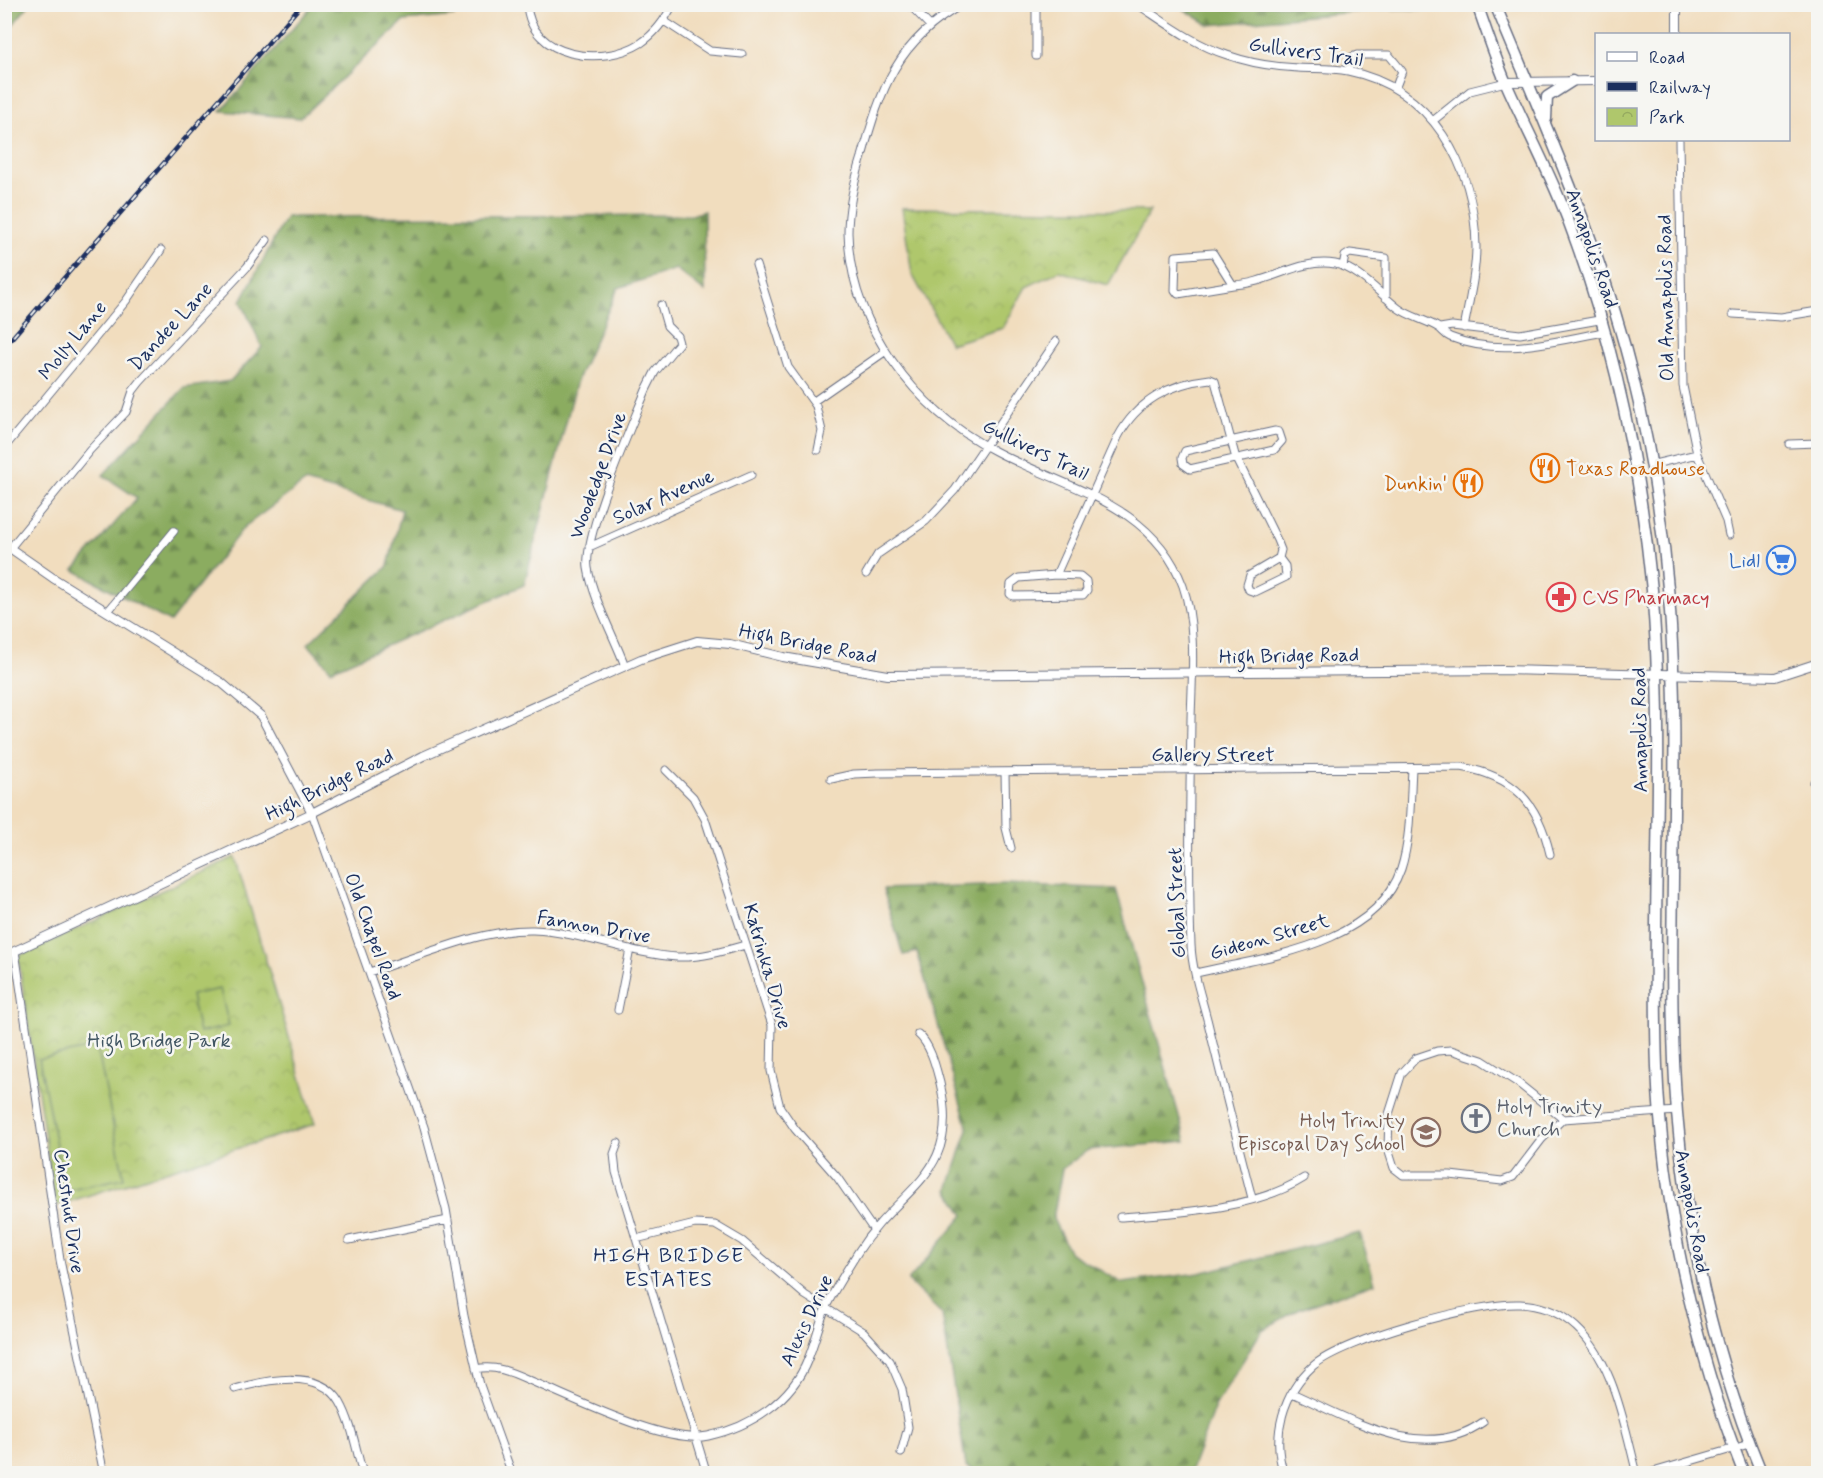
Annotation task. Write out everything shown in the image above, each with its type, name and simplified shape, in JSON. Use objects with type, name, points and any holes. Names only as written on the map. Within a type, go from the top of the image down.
[{"type":"main road","name":"Annapolis Road","points":[[1477,4],[1506,82],[1571,228],[1603,332],[1635,463],[1652,590],[1657,675],[1657,1064],[1664,1164],[1676,1232],[1711,1377],[1744,1473]]},
{"type":"main road","name":"Annapolis Road","points":[[1495,4],[1585,227],[1632,373],[1650,465],[1665,556],[1674,676],[1672,925],[1677,1111],[1683,1169],[1709,1311],[1749,1444],[1762,1473]]},
{"type":"main road","points":[[1548,134],[1544,109],[1547,97],[1572,81]]},
{"type":"street","points":[[527,4],[531,24],[542,38],[564,52],[582,56],[604,56],[632,48],[648,37],[664,21],[673,4]]},
{"type":"street","points":[[909,4],[930,26]]},
{"type":"street","name":"Gullivers Trail","points":[[963,4],[930,26],[907,48],[884,86],[852,197],[848,231],[852,270],[864,309],[886,351],[929,402],[986,446],[1091,495],[1132,517],[1154,537],[1170,559],[1186,597],[1192,673]]},
{"type":"street","points":[[1036,4],[1036,56]]},
{"type":"street","name":"Gullivers Trail","points":[[1137,4],[1190,40],[1225,55],[1281,67],[1348,71],[1373,78],[1395,89],[1434,120],[1460,168],[1472,211],[1475,261],[1464,328]]},
{"type":"street","points":[[1677,4],[1677,33]]},
{"type":"street","points":[[664,21],[710,51],[742,54]]},
{"type":"street","points":[[1348,71],[1352,57],[1357,55],[1389,55],[1402,71],[1395,89]]},
{"type":"street","points":[[1434,120],[1470,91],[1506,82],[1595,81]]},
{"type":"street","name":"Old Annapolis Road","points":[[1679,141],[1683,386],[1697,454],[1726,521],[1729,535]]},
{"type":"street","name":"Dandee Lane","points":[[8,545],[126,412],[133,392],[141,382],[248,267],[267,240]]},
{"type":"street","name":"Molly Lane","points":[[4,448],[120,308],[161,250]]},
{"type":"street","points":[[1233,285],[1213,253],[1176,256],[1175,290],[1178,294],[1259,282],[1303,264],[1325,263],[1343,266],[1401,310],[1440,328],[1448,337],[1496,346],[1529,346],[1603,332]]},
{"type":"street","points":[[1343,266],[1346,256],[1350,253],[1386,258],[1386,298]]},
{"type":"street","points":[[756,265],[789,367],[796,381],[814,401],[822,431],[818,450]]},
{"type":"street","name":"Woodedge Drive","points":[[625,666],[589,572],[589,547],[646,390],[655,372],[678,343],[677,336],[668,326],[661,305]]},
{"type":"street","points":[[1733,314],[1781,317],[1818,311]]},
{"type":"street","points":[[1440,328],[1452,326],[1520,334],[1599,321]]},
{"type":"street","points":[[866,574],[878,554],[911,532],[940,507],[986,446],[1056,341]]},
{"type":"street","points":[[814,401],[886,351]]},
{"type":"street","points":[[1056,574],[1124,425],[1138,409],[1161,393],[1211,379],[1215,381],[1229,440],[1236,459],[1281,550],[1279,558],[1250,575],[1247,585],[1249,590],[1255,592],[1286,577],[1285,566],[1279,558]]},
{"type":"street","points":[[1279,432],[1282,441],[1275,450],[1236,459],[1190,469],[1183,464],[1185,450],[1279,432]]},
{"type":"street","points":[[1789,444],[1818,443]]},
{"type":"street","points":[[1650,465],[1697,454]]},
{"type":"street","name":"Solar Avenue","points":[[589,547],[752,475]]},
{"type":"street","points":[[109,610],[174,531]]},
{"type":"street","name":"Old Chapel Road","points":[[8,545],[53,578],[109,610],[222,682],[254,708],[268,727],[312,813],[424,1127],[448,1220],[484,1402],[512,1473]]},
{"type":"street","points":[[1056,574],[1080,576],[1086,581],[1087,590],[1083,595],[1013,596],[1010,594],[1011,584],[1019,578],[1056,574]]},
{"type":"street","name":"High Bridge Road","points":[[4,956],[312,813],[423,756],[665,649],[706,640],[783,657],[888,675],[1504,670],[1775,677],[1818,663]]},
{"type":"street","name":"Global Street","points":[[1192,673],[1191,943],[1196,973],[1252,1198]]},
{"type":"street","name":"Gallery Street","points":[[831,779],[854,774],[1461,767],[1485,772],[1509,783],[1527,801],[1540,819],[1550,854]]},
{"type":"street","name":"Gideon Street","points":[[1196,973],[1322,942],[1348,929],[1371,911],[1391,891],[1401,870],[1408,831],[1413,769]]},
{"type":"street","name":"Katrinka Drive","points":[[666,770],[688,790],[702,811],[772,1025],[771,1071],[780,1107],[795,1129],[837,1177],[873,1229]]},
{"type":"street","points":[[1005,772],[1006,828],[1011,848]]},
{"type":"street","points":[[1814,782],[1818,820]]},
{"type":"street","name":"Fannon Drive","points":[[369,972],[470,941],[518,931],[551,932],[630,949],[682,957],[745,945]]},
{"type":"street","points":[[618,1010],[630,949]]},
{"type":"street","name":"Chestnut Drive","points":[[15,951],[60,1260],[104,1473]]},
{"type":"street","name":"Alexis Drive","points":[[696,1439],[737,1427],[782,1399],[804,1367],[826,1307],[873,1229],[918,1186],[934,1163],[944,1136],[946,1115],[939,1080],[928,1047],[918,1034]]},
{"type":"street","points":[[1563,1119],[1490,1064],[1459,1052],[1437,1051],[1416,1058],[1402,1073],[1389,1114],[1388,1149],[1394,1168],[1403,1175],[1450,1175],[1502,1181],[1513,1177],[1542,1139],[1563,1119],[1677,1111]]},
{"type":"street","points":[[618,1143],[614,1150],[615,1165],[706,1473]]},
{"type":"street","points":[[1120,1217],[1205,1209],[1284,1188],[1304,1178]]},
{"type":"street","points":[[349,1240],[448,1220]]},
{"type":"street","points":[[636,1239],[682,1226],[702,1224],[715,1226],[742,1241],[805,1295],[871,1338],[895,1371],[902,1389],[907,1438],[901,1453]]},
{"type":"street","points":[[1284,1473],[1278,1435],[1292,1393],[1314,1365],[1346,1347],[1478,1308],[1502,1304],[1529,1305],[1552,1312],[1570,1322],[1599,1356],[1619,1411],[1637,1473]]},
{"type":"street","points":[[476,1369],[506,1370],[643,1426],[696,1439]]},
{"type":"street","points":[[235,1389],[283,1380],[311,1382],[326,1388],[343,1408],[363,1473]]},
{"type":"street","points":[[1292,1393],[1405,1439],[1429,1439],[1454,1435],[1483,1422]]},
{"type":"street","points":[[1646,1473],[1749,1444]]},
{"type":"green space","points":[[4,5],[29,5],[5,34]]},
{"type":"green space","points":[[313,5],[457,5],[454,16],[404,21],[300,118],[221,111]]},
{"type":"green space","points":[[1177,5],[1452,5],[1454,10],[1388,9],[1209,25]]},
{"type":"green space","points":[[902,208],[1150,211],[1108,285],[1059,271],[1026,287],[1003,328],[950,344],[912,274]]},
{"type":"green space","points":[[704,211],[705,292],[676,269],[618,288],[577,380],[524,585],[331,670],[308,644],[388,566],[402,510],[305,482],[244,527],[170,622],[74,570],[137,498],[103,475],[184,388],[230,381],[262,347],[241,301],[286,217],[692,215]]},
{"type":"green space","name":"High Bridge Park","points":[[235,857],[315,1124],[55,1206],[18,956]]},
{"type":"green space","points":[[1006,884],[1116,889],[1186,1141],[1088,1150],[1062,1169],[1053,1219],[1070,1253],[1122,1283],[1199,1273],[1360,1233],[1375,1283],[1299,1309],[1262,1330],[1215,1406],[1190,1473],[982,1474],[966,1466],[942,1314],[908,1281],[964,1215],[948,1190],[968,1129],[917,952],[903,955],[883,889]]},
{"type":"green space","points":[[220,989],[229,1026],[199,1033],[191,995]]},
{"type":"green space","points":[[97,1047],[124,1178],[65,1190],[39,1059]]},
{"type":"railway","points":[[4,347],[302,4]]},
{"type":"place","name":"Texas Roadhouse","points":[[1545,468]]},
{"type":"place","name":"Dunkin'","points":[[1468,483]]},
{"type":"place","name":"Lidl","points":[[1781,560]]},
{"type":"place","name":"CVS Pharmacy","points":[[1561,597]]},
{"type":"place","name":"Holy Trinity Church","points":[[1476,1118]]},
{"type":"place","name":"Holy Trinity Episcopal Day School","points":[[1426,1132]]},
{"type":"district","name":"HIGH BRIDGE ESTATES","points":[[669,1267]]}]
